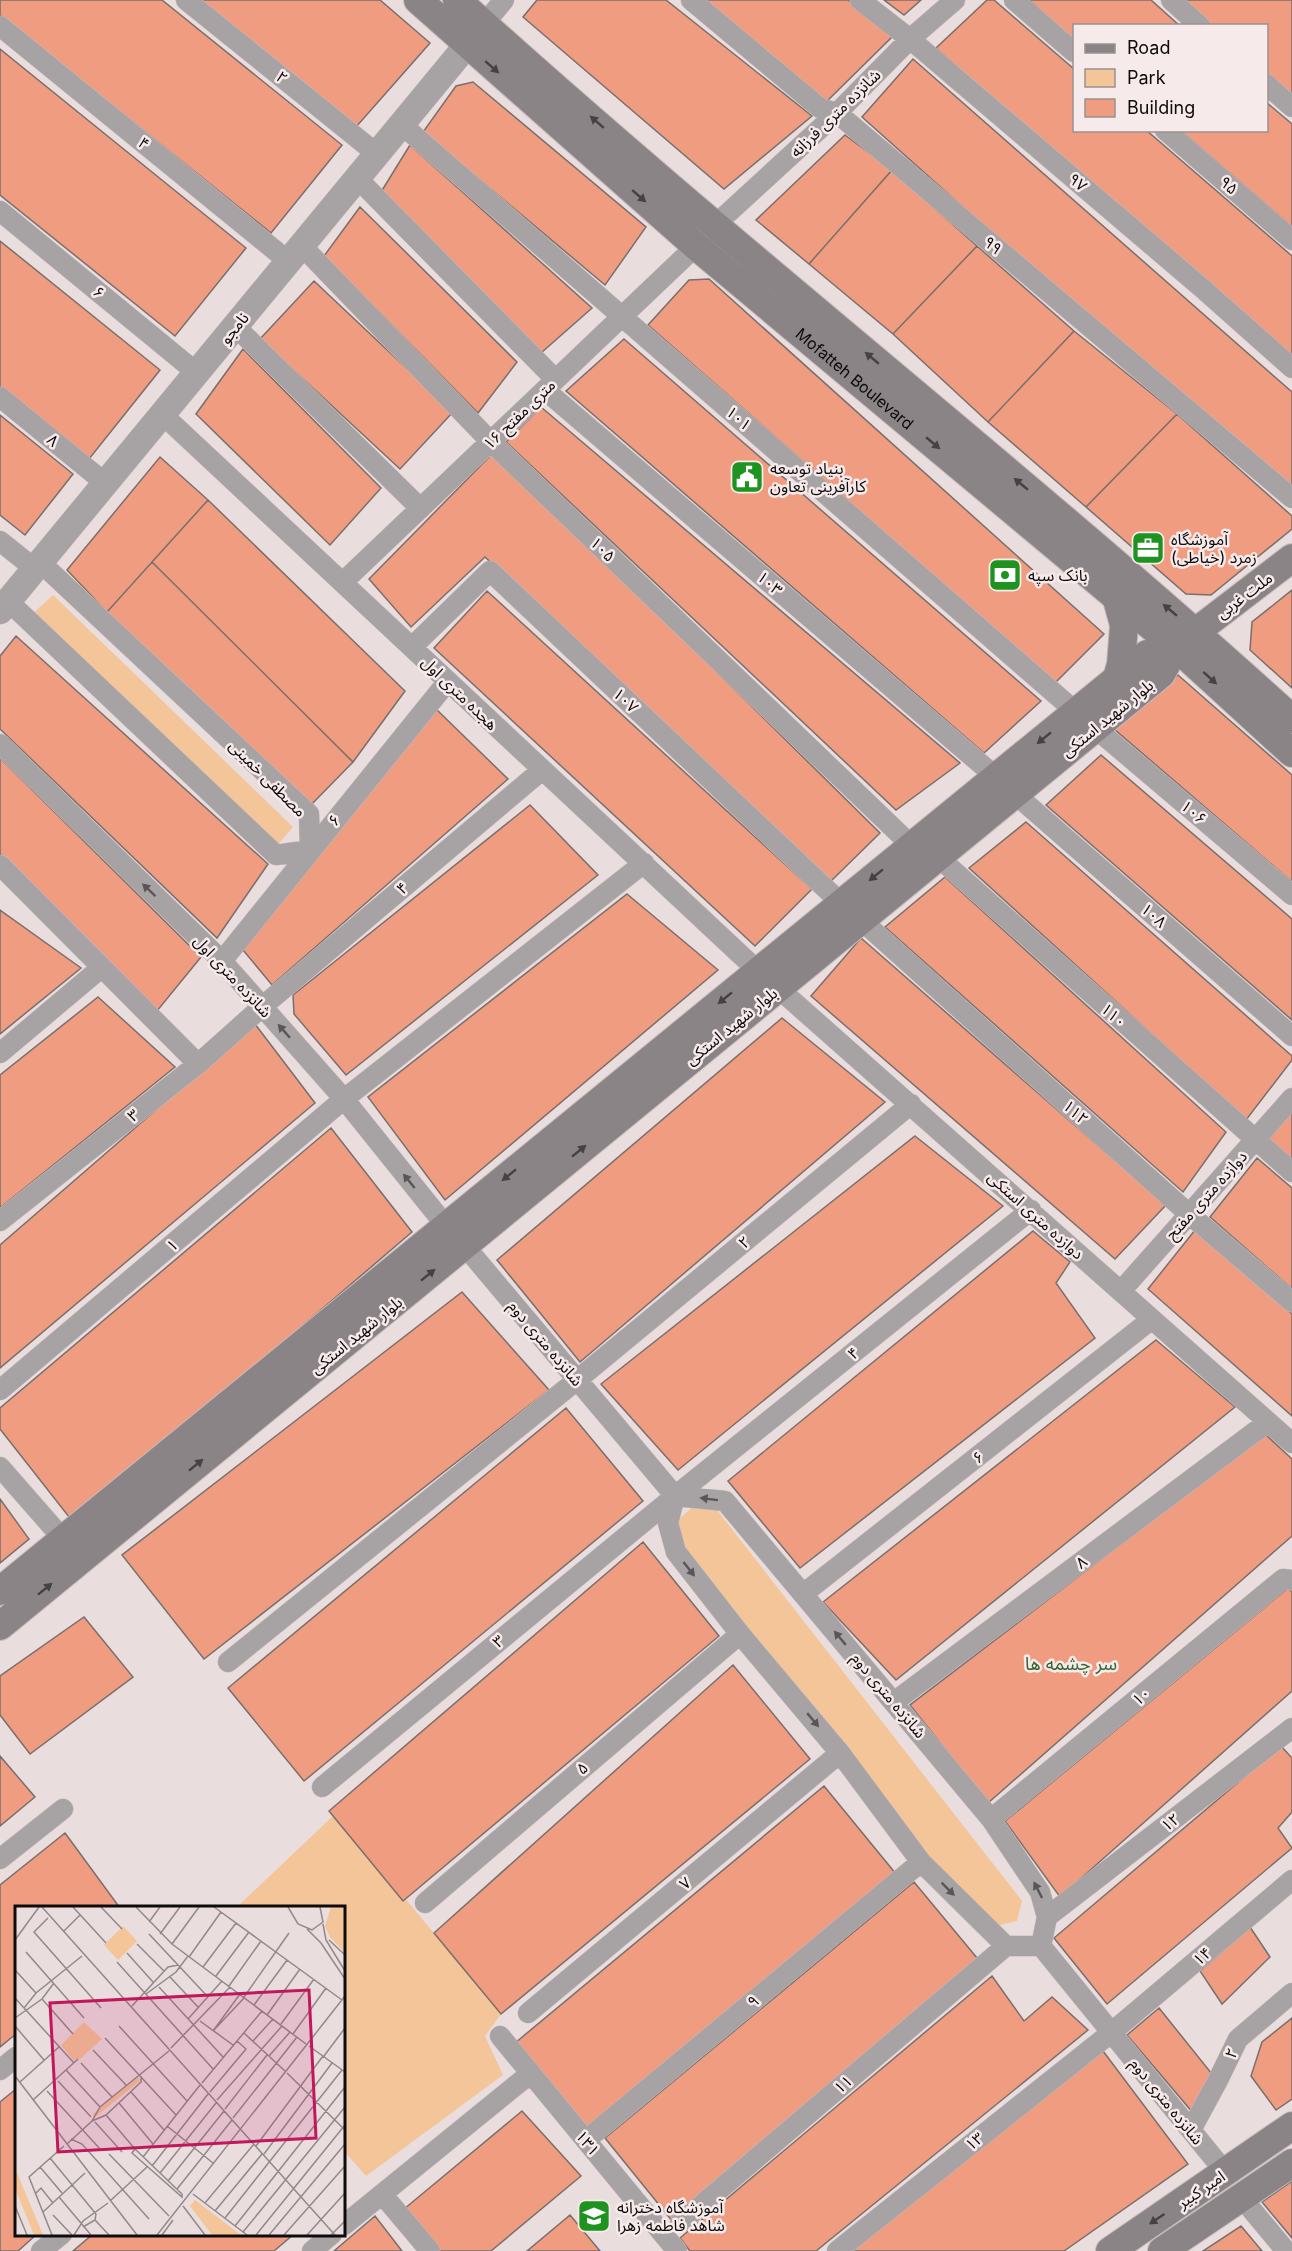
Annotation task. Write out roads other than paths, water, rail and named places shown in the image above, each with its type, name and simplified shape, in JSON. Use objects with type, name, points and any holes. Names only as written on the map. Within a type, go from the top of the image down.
[{"type":"main road","name":"Mofatteh Boulevard","points":[[418,0],[475,34],[715,225],[1186,639],[1292,719]]},
{"type":"main road","name":"Mofatteh Boulevard","points":[[457,0],[475,34],[696,246],[1116,596],[1186,639],[1292,753]]},
{"type":"main road","name":"ملت غربی","points":[[1186,639],[1292,558]]},
{"type":"main road","points":[[1116,596],[1124,625],[1121,664],[1117,678]]},
{"type":"main road","name":"بلوار شهید استکی","points":[[1085,720],[1117,678],[1147,654],[1186,639]]},
{"type":"main road","name":"بلوار شهید استکی","points":[[851,912],[912,846],[1006,785],[1085,720],[1161,674],[1186,639]]},
{"type":"main road","name":"بلوار شهید استکی","points":[[0,1626],[336,1333],[851,912],[938,857],[1006,785]]},
{"type":"main road","name":"بلوار شهید استکی","points":[[0,1591],[63,1539],[336,1333]]},
{"type":"main road","name":"امیر کبیر","points":[[1110,2251],[1292,2126]]},
{"type":"main road","name":"امیر کبیر","points":[[1162,2251],[1292,2163]]},
{"type":"street","name":"۲","points":[[186,0],[377,154]]},
{"type":"street","points":[[475,34],[504,0]]},
{"type":"street","name":"۹۹","points":[[691,0],[820,108],[837,113],[1292,498]]},
{"type":"street","name":"۹۷","points":[[860,0],[910,39],[1193,280],[1292,368]]},
{"type":"street","name":"شانزده متری فرزانه","points":[[715,225],[837,113],[910,39],[956,0]]},
{"type":"street","points":[[1014,0],[1073,51]]},
{"type":"street","points":[[1171,0],[1198,24]]},
{"type":"street","name":"۴","points":[[0,26],[294,253]]},
{"type":"street","name":"نامجو","points":[[4,606],[475,34]]},
{"type":"street","points":[[1268,86],[1292,107]]},
{"type":"street","name":"۱۰۱","points":[[401,124],[1085,720]]},
{"type":"street","name":"۹۵","points":[[1167,132],[1292,240]]},
{"type":"street","name":"۱۰۳","points":[[357,178],[550,384],[1006,785]]},
{"type":"street","name":"۶","points":[[0,211],[198,373]]},
{"type":"street","name":"۱۶ متری مفتح","points":[[343,582],[696,246]]},
{"type":"street","name":"۱۰۵","points":[[294,253],[912,846]]},
{"type":"street","points":[[235,326],[420,508]]},
{"type":"street","name":"۸","points":[[0,397],[105,483]]},
{"type":"street","name":"هجده متری اول","points":[[162,414],[768,979]]},
{"type":"street","name":"مصطفی خمینی","points":[[0,541],[38,566],[309,814],[310,850]]},
{"type":"street","name":"۱۰۷","points":[[412,647],[490,571],[851,912]]},
{"type":"street","points":[[4,606],[276,855],[310,850]]},
{"type":"street","name":"۶","points":[[222,961],[448,681]]},
{"type":"street","name":"۱۰۶","points":[[1085,720],[1292,895]]},
{"type":"street","name":"شانزده متری اول","points":[[0,744],[222,961],[344,1099],[455,1236]]},
{"type":"street","name":"۴","points":[[263,1006],[542,770]]},
{"type":"street","name":"۱۰۸","points":[[1006,785],[1292,1036]]},
{"type":"street","name":"۱۱۰","points":[[938,857],[1292,1172]]},
{"type":"street","points":[[344,1099],[644,863]]},
{"type":"street","points":[[0,865],[7,885],[101,968],[198,1064]]},
{"type":"street","name":"۱۱۲","points":[[851,912],[1292,1302]]},
{"type":"street","points":[[0,1053],[101,968]]},
{"type":"street","name":"دوازده متری استکی","points":[[768,979],[1292,1443]]},
{"type":"street","name":"۳","points":[[0,1221],[198,1064],[263,1006]]},
{"type":"street","name":"دوازده متری مفتح","points":[[1121,1291],[1292,1098]]},
{"type":"street","name":"۱","points":[[0,1390],[344,1099]]},
{"type":"street","name":"۲","points":[[577,1380],[911,1104]]},
{"type":"street","name":"۴","points":[[675,1496],[1031,1210]]},
{"type":"street","name":"شانزده متری دوم","points":[[455,1236],[675,1496],[725,1501],[991,1819],[1040,1892],[1047,1917],[1041,1946],[1225,2172]]},
{"type":"street","name":"۶","points":[[803,1594],[1152,1319]]},
{"type":"street","points":[[228,1662],[577,1380]]},
{"type":"street","name":"۸","points":[[894,1702],[1268,1422]]},
{"type":"street","points":[[0,1467],[63,1539]]},
{"type":"street","points":[[675,1496],[668,1524],[676,1552],[740,1634],[840,1753],[921,1862],[1006,1946],[1041,1946]]},
{"type":"street","name":"۳","points":[[322,1787],[675,1496]]},
{"type":"street","name":"۱۰","points":[[991,1819],[1284,1579],[1292,1580]]},
{"type":"street","name":"۵","points":[[424,1902],[740,1634]]},
{"type":"street","name":"۱۲","points":[[1047,1917],[1292,1728]]},
{"type":"street","name":"۷","points":[[528,2013],[840,1753]]},
{"type":"street","points":[[0,1859],[63,1809]]},
{"type":"street","name":"۹","points":[[586,2140],[921,1862]]},
{"type":"street","name":"۱۴","points":[[1112,2032],[1292,1880]]},
{"type":"street","name":"۱۱","points":[[680,2223],[1006,1946]]},
{"type":"street","name":"۲","points":[[1191,2130],[1238,2039],[1292,1994]]},
{"type":"street","name":"۱۳","points":[[837,2251],[1112,2032]]},
{"type":"street","name":"۱۳۱","points":[[500,2036],[677,2251]]},
{"type":"street","points":[[0,2070],[15,2058]]},
{"type":"street","points":[[345,2224],[531,2073]]},
{"type":"street","points":[[382,2194],[430,2251]]},
{"type":"street","points":[[1242,2198],[1286,2251]]},
{"type":"street","points":[[42,2251],[61,2236]]},
{"type":"street","points":[[312,2251],[331,2236]]},
{"type":"place","name":"بنیاد توسعه کارآفرینی تعاون","points":[[747,477]]},
{"type":"place","name":"آموزشگاه زمرد (خیاطی)","points":[[1148,548]]},
{"type":"place","name":"بانک سپه","points":[[1005,575]]},
{"type":"place","name":"آموزشگاه دخترانه شاهد فاطمه زهرا","points":[[594,2216]]},
{"type":"district","name":"سر چشمه ها","points":[[1071,1663]]}]
